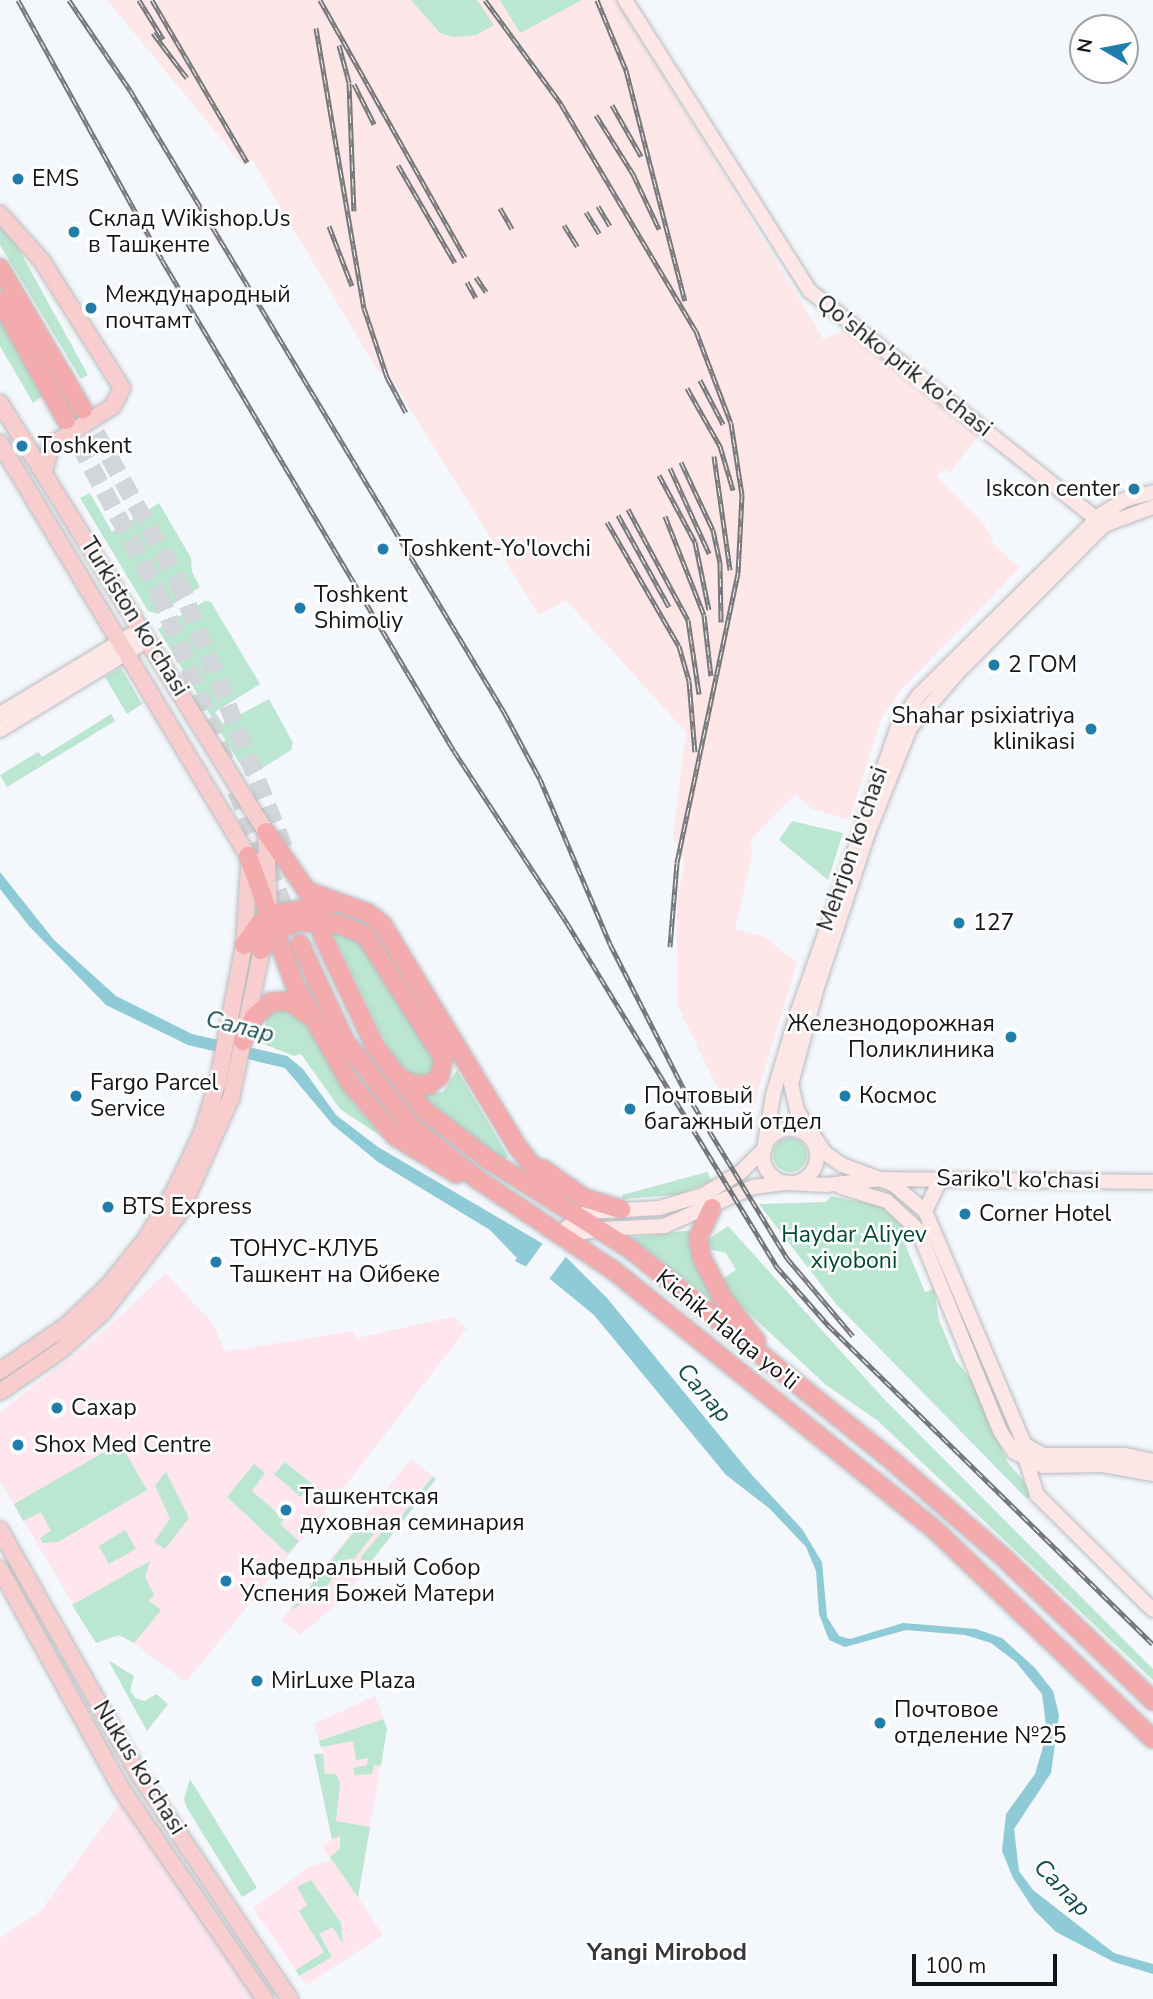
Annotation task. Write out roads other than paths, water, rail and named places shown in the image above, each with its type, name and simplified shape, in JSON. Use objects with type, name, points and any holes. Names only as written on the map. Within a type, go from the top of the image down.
[{"type":"highway","points":[[0,268],[83,410]]},
{"type":"highway","points":[[0,301],[66,420]]},
{"type":"highway","points":[[265,832],[307,891],[341,906],[371,915],[389,933],[517,1146],[571,1211]]},
{"type":"highway","points":[[248,856],[270,924],[320,1032],[357,1093],[396,1137],[428,1160],[534,1215]]},
{"type":"highway","points":[[252,948],[270,924],[304,906],[341,906]]},
{"type":"highway","points":[[270,924],[309,921],[349,926],[365,934],[443,1058],[440,1076],[429,1085],[408,1083],[389,1069]]},
{"type":"highway","name":"Kichik Halqa yo'li","points":[[322,935],[389,1069],[429,1114],[489,1160],[601,1229],[782,1372],[978,1535],[1153,1701]]},
{"type":"highway","name":"Kichik Halqa yo'li","points":[[300,944],[329,1012],[370,1078],[410,1125],[477,1179],[564,1234],[764,1390],[962,1555],[1153,1739]]},
{"type":"highway","points":[[235,1039],[260,1009],[278,1000],[298,1005],[320,1032]]},
{"type":"highway","points":[[517,1146],[572,1191],[621,1209]]},
{"type":"highway","points":[[477,1179],[491,1174],[489,1160]]},
{"type":"highway","points":[[712,1209],[698,1238],[706,1268],[738,1319],[782,1372],[780,1388],[764,1390]]},
{"type":"highway","points":[[962,1555],[978,1535]]},
{"type":"main road","name":"Qo'shko'prik ko'chasi","points":[[625,0],[810,291],[1100,522]]},
{"type":"main road","points":[[0,215],[42,261],[122,388],[113,406],[51,445],[44,471]]},
{"type":"main road","name":"Turkiston ko'chasi","points":[[0,403],[265,832]]},
{"type":"main road","name":"Turkiston ko'chasi","points":[[0,443],[248,856]]},
{"type":"main road","name":"Mehrjon ko'chasi","points":[[764,1149],[773,1095],[798,1011],[888,745],[911,705],[952,671],[1117,503],[1153,492]]},
{"type":"main road","name":"Mehrjon ko'chasi","points":[[1100,522],[1153,507]]},
{"type":"main road","points":[[0,730],[145,634]]},
{"type":"main road","points":[[0,714],[123,648]]},
{"type":"main road","name":"Mehrjon ko'chasi","points":[[811,1138],[797,1111],[791,1084],[817,987],[898,749],[914,721],[952,671]]},
{"type":"main road","points":[[265,832],[269,855],[270,924]]},
{"type":"main road","points":[[248,856],[261,865],[269,855]]},
{"type":"main road","points":[[0,1392],[90,1325],[158,1246],[208,1157],[228,1108],[239,1062],[235,1039],[252,948],[248,856]]},
{"type":"main road","points":[[0,1371],[83,1312],[146,1238],[197,1145],[222,1058],[235,1039]]},
{"type":"main road","points":[[564,1234],[571,1211],[659,1208],[703,1195],[741,1172],[780,1130],[797,1129],[811,1138],[817,1154],[812,1171],[788,1183],[771,1175],[764,1149]]},
{"type":"main road","name":"Sariko'l ko'chasi","points":[[811,1138],[842,1165],[882,1179]]},
{"type":"main road","points":[[882,1179],[925,1211],[1024,1453],[1037,1495],[1153,1610]]},
{"type":"main road","name":"Sariko'l ko'chasi","points":[[564,1234],[664,1226],[712,1209],[752,1188],[788,1183],[827,1185],[882,1179],[1153,1182]]},
{"type":"main road","points":[[925,1211],[940,1180]]},
{"type":"main road","points":[[827,1185],[877,1196],[903,1213],[918,1230],[1000,1431],[1024,1453],[1043,1466],[1123,1467],[1153,1474]]},
{"type":"main road","points":[[1024,1453],[1125,1455],[1153,1461]]},
{"type":"main road","name":"Nukus ko'chasi","points":[[0,1530],[138,1772],[290,1999]]},
{"type":"main road","name":"Nukus ko'chasi","points":[[0,1569],[124,1792],[265,1999]]},
{"type":"main road","points":[[124,1792],[138,1772]]},
{"type":"water","name":"Салар","points":[[0,872],[54,940],[116,996],[192,1034],[287,1056],[303,1069],[336,1115],[378,1147],[567,1258],[607,1298],[751,1474],[802,1529],[822,1562],[827,1617],[839,1636],[850,1639],[903,1623],[976,1629],[1002,1638],[1035,1668],[1053,1691],[1059,1715],[1051,1773],[1014,1829],[1019,1871],[1033,1890],[1114,1953],[1153,1964],[1153,1974],[1114,1962],[1056,1932],[1034,1910],[1013,1878],[1002,1851],[1006,1814],[1035,1774],[1047,1733],[1042,1694],[1016,1662],[991,1643],[965,1635],[906,1630],[845,1647],[829,1640],[819,1614],[816,1571],[806,1547],[769,1508],[726,1475],[594,1315],[550,1279],[515,1261],[517,1258],[490,1230],[378,1162],[333,1125],[285,1068],[188,1045],[106,1005],[29,926],[0,889]]},
{"type":"tunnel","points":[[83,410],[178,580],[287,855]]},
{"type":"tunnel","points":[[66,420],[159,593],[226,762]]},
{"type":"tunnel","points":[[236,791],[300,944]]},
{"type":"railway","points":[[18,0],[162,260],[454,751],[567,923],[776,1266],[828,1325],[1153,1644]]},
{"type":"railway","points":[[69,0],[130,90],[504,712],[540,779],[610,944],[685,1091],[787,1258],[853,1336]]},
{"type":"railway","points":[[139,0],[163,39]]},
{"type":"railway","points":[[152,0],[247,162]]},
{"type":"railway","points":[[320,0],[465,257]]},
{"type":"railway","points":[[485,0],[561,104],[696,331],[731,423],[742,495],[738,573],[677,863],[670,947]]},
{"type":"railway","points":[[597,0],[626,70],[685,301]]},
{"type":"railway","points":[[316,28],[364,308],[387,377],[406,412]]},
{"type":"railway","points":[[153,33],[187,78]]},
{"type":"railway","points":[[339,45],[349,83],[354,211]]},
{"type":"railway","points":[[354,84],[374,124]]},
{"type":"railway","points":[[612,105],[641,156]]},
{"type":"railway","points":[[596,115],[633,174],[659,229]]},
{"type":"railway","points":[[398,165],[455,263]]},
{"type":"railway","points":[[598,206],[610,226]]},
{"type":"railway","points":[[500,208],[512,229]]},
{"type":"railway","points":[[586,212],[599,233]]},
{"type":"railway","points":[[564,225],[577,246]]},
{"type":"railway","points":[[329,226],[352,286]]},
{"type":"railway","points":[[476,277],[486,292]]},
{"type":"railway","points":[[467,282],[476,298]]},
{"type":"railway","points":[[700,380],[723,424]]},
{"type":"railway","points":[[687,388],[720,446],[733,490]]},
{"type":"railway","points":[[714,456],[730,570]]},
{"type":"railway","points":[[681,462],[713,530],[720,563],[721,622]]},
{"type":"railway","points":[[670,468],[709,553]]},
{"type":"railway","points":[[659,475],[695,542],[709,610]]},
{"type":"railway","points":[[628,509],[688,620],[699,694]]},
{"type":"railway","points":[[618,515],[669,607]]},
{"type":"railway","points":[[665,516],[704,615],[711,676]]},
{"type":"railway","points":[[607,522],[679,646],[689,681],[695,752]]},
{"type":"place","name":"EMS","points":[[18,179]]},
{"type":"place","name":"Склад Wikishop.Us в Ташкенте","points":[[74,232]]},
{"type":"place","name":"Международный почтамт","points":[[91,308]]},
{"type":"place","name":"Toshkent","points":[[22,446]]},
{"type":"place","name":"Iskcon center","points":[[1134,489]]},
{"type":"place","name":"Toshkent-Yo'lovchi","points":[[383,549]]},
{"type":"place","name":"Toshkent Shimoliy","points":[[300,608]]},
{"type":"place","name":"2 ГОМ","points":[[994,665]]},
{"type":"place","name":"Shahar psixiatriya klinikasi","points":[[1091,729]]},
{"type":"place","name":"127","points":[[959,923]]},
{"type":"place","name":"Железнодорожная Поликлиника","points":[[1011,1037]]},
{"type":"place","name":"Fargo Parcel Service","points":[[76,1096]]},
{"type":"place","name":"Космоc","points":[[845,1096]]},
{"type":"place","name":"Почтовый багажный отдел","points":[[630,1109]]},
{"type":"place","name":"BTS Express","points":[[108,1207]]},
{"type":"place","name":"Corner Hotel","points":[[965,1214]]},
{"type":"place","name":"ТОНУС-КЛУБ Ташкент на Ойбеке","points":[[216,1262]]},
{"type":"place","name":"Сахар","points":[[57,1408]]},
{"type":"place","name":"Shox Med Centre","points":[[18,1445]]},
{"type":"place","name":"Ташкентская духовная семинария","points":[[286,1510]]},
{"type":"place","name":"Кафедральный Собор Успения Божeй Матери","points":[[226,1581]]},
{"type":"place","name":"MirLuxe Plaza","points":[[257,1681]]},
{"type":"place","name":"Почтовое отделение №25","points":[[880,1723]]},
{"type":"district","name":"Yangi Mirobod","points":[[667,1953]]},
{"type":"park label","name":"Haydar Aliyev xiyoboni","points":[[854,1248]]}]
